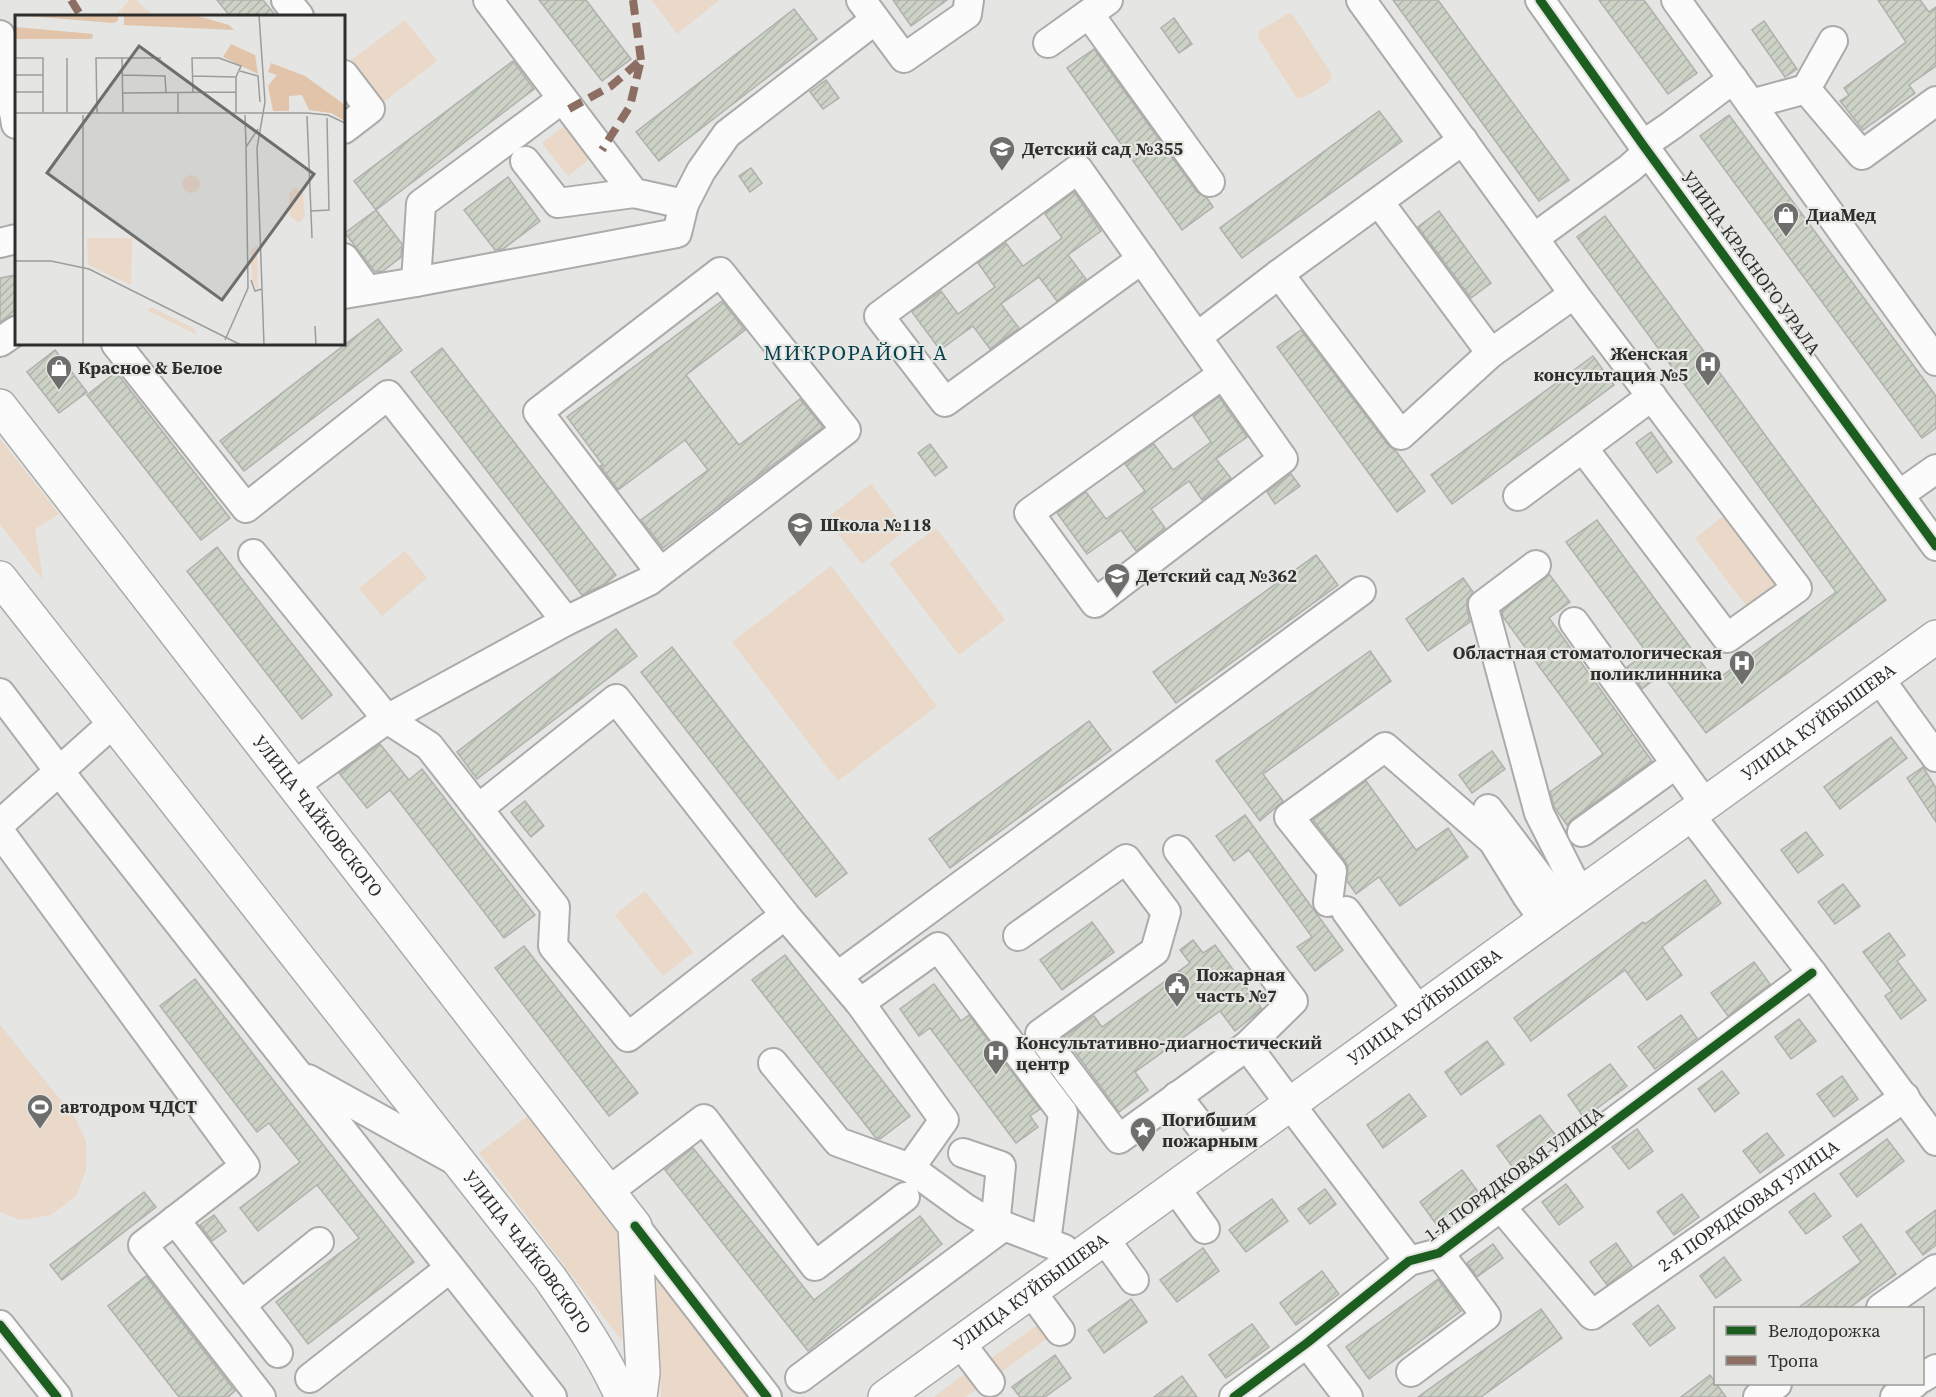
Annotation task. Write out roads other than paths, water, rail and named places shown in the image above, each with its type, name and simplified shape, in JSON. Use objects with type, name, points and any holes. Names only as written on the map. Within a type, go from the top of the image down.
[{"type":"main road","name":"УЛИЦА ЧАЙКОВСКОГО","points":[[0,406],[635,1226]]},
{"type":"main road","name":"УЛИЦА ЧАЙКОВСКОГО","points":[[0,578],[550,1278],[609,1368],[622,1397]]},
{"type":"main road","name":"УЛИЦА КУЙБЫШЕВА","points":[[885,1397],[1222,1154],[1295,1110],[1698,816],[1936,637]]},
{"type":"main road","name":"УЛИЦА КУЙБЫШЕВА","points":[[916,1397],[981,1370],[1041,1305],[1184,1200],[1418,1010],[1562,907],[1889,692],[1936,658]]},
{"type":"main road","points":[[635,1226],[644,1373],[640,1397]]},
{"type":"street","points":[[286,0],[298,15]]},
{"type":"street","points":[[488,0],[634,192]]},
{"type":"street","points":[[345,261],[355,292],[677,233],[684,204],[701,171],[727,134],[868,10],[904,58],[967,14],[969,0]]},
{"type":"street","points":[[1361,0],[1574,294],[1797,588],[1727,638],[1583,448]]},
{"type":"street","name":"УЛИЦА КРАСНОГО УРАЛА","points":[[1540,0],[1936,546]]},
{"type":"street","points":[[1676,0],[1936,361]]},
{"type":"street","points":[[1048,43],[1098,7],[1210,182]]},
{"type":"street","points":[[0,35],[15,118]]},
{"type":"street","points":[[1751,104],[1806,89],[1833,40]]},
{"type":"street","points":[[345,76],[370,109],[345,128]]},
{"type":"street","points":[[1534,238],[1630,168],[1646,148],[1672,125],[1733,79]]},
{"type":"street","points":[[1806,89],[1862,155],[1936,101]]},
{"type":"street","points":[[416,282],[421,204],[562,99]]},
{"type":"street","points":[[1197,337],[1279,274],[1463,140]]},
{"type":"street","points":[[525,161],[558,203],[634,192],[684,204]]},
{"type":"street","points":[[1142,259],[945,402],[879,316],[1078,169],[1142,259],[1283,459],[1095,603],[1029,513],[1223,374]]},
{"type":"street","points":[[1379,202],[1491,353]]},
{"type":"street","points":[[0,243],[15,239]]},
{"type":"street","points":[[293,786],[387,719],[566,621],[649,582],[846,430],[720,272],[538,412],[660,572]]},
{"type":"street","points":[[1279,274],[1401,435],[1491,353],[1574,294]]},
{"type":"street","points":[[0,342],[15,332]]},
{"type":"street","points":[[117,345],[246,508],[388,395],[566,621]]},
{"type":"street","points":[[1518,496],[1652,396]]},
{"type":"street","points":[[1899,495],[1936,469]]},
{"type":"street","points":[[253,554],[387,719],[429,746],[555,907],[553,946],[628,1037],[785,915]]},
{"type":"street","points":[[1536,565],[1483,605],[1562,907]]},
{"type":"street","points":[[838,976],[1361,591]]},
{"type":"street","points":[[1574,622],[1676,764],[1698,816],[1936,1141]]},
{"type":"street","points":[[1889,692],[1936,757]]},
{"type":"street","points":[[0,693],[552,1397]]},
{"type":"street","points":[[478,809],[616,699],[785,915],[860,1003],[944,1120],[910,1168]]},
{"type":"street","points":[[0,824],[113,723]]},
{"type":"street","points":[[1418,1010],[1337,907],[1332,871],[1290,817],[1385,747],[1493,841],[1527,896],[1562,907]]},
{"type":"street","points":[[1582,832],[1676,764]]},
{"type":"street","points":[[1488,809],[1562,907]]},
{"type":"street","points":[[0,832],[245,1166],[143,1245],[261,1397]]},
{"type":"street","points":[[1018,936],[1126,859],[1166,912],[1155,951],[1040,1034],[1119,1139],[1247,1047],[1293,1001],[1178,850]]},
{"type":"street","points":[[916,917],[1063,1113],[1047,1242]]},
{"type":"street","points":[[860,1003],[938,947]]},
{"type":"street","name":"1-Я ПОРЯДКОВАЯ УЛИЦА","points":[[1234,1397],[1307,1343],[1409,1261],[1439,1253],[1812,973]]},
{"type":"street","points":[[1247,1047],[1409,1261]]},
{"type":"street","points":[[773,1063],[838,1142],[910,1168],[965,1208],[999,1226],[1080,1256]]},
{"type":"street","points":[[296,1072],[457,1162]]},
{"type":"street","points":[[1177,1096],[1222,1154]]},
{"type":"street","name":"2-Я ПОРЯДКОВАЯ УЛИЦА","points":[[1502,1207],[1592,1316],[1905,1097]]},
{"type":"street","points":[[609,1191],[704,1119],[814,1266],[905,1197]]},
{"type":"street","points":[[963,1154],[1001,1166],[999,1226]]},
{"type":"street","points":[[1184,1200],[1205,1229]]},
{"type":"street","points":[[175,1220],[278,1353]]},
{"type":"street","name":"УЛИЦА ЧАЙКОВСКОГО","points":[[635,1226],[767,1397]]},
{"type":"street","points":[[800,1378],[999,1226]]},
{"type":"street","points":[[241,1305],[320,1242]]},
{"type":"street","points":[[1114,1252],[1134,1280]]},
{"type":"street","points":[[1411,1372],[1486,1316],[1439,1253]]},
{"type":"street","points":[[310,1378],[450,1268]]},
{"type":"street","points":[[1882,1307],[1936,1269]]},
{"type":"street","points":[[1041,1305],[1060,1331]]},
{"type":"street","points":[[0,1325],[57,1397]]},
{"type":"street","points":[[1307,1343],[1348,1397]]},
{"type":"street","points":[[1758,1397],[1774,1385]]},
{"type":"street","points":[[1895,1397],[1911,1385]]},
{"type":"place","name":"Детский сад №355","points":[[1002,172]]},
{"type":"place","name":"ДиаМед","points":[[1786,238]]},
{"type":"place","name":"Женская консультация №5","points":[[1708,387]]},
{"type":"place","name":"Красное & Белое","points":[[59,391]]},
{"type":"place","name":"Школа №118","points":[[800,548]]},
{"type":"place","name":"Детский сад №362","points":[[1117,599]]},
{"type":"place","name":"Областная стоматологическая поликлинника","points":[[1742,686]]},
{"type":"place","name":"Пожарная часть №7","points":[[1177,1008]]},
{"type":"place","name":"Консультативно-диагностический центр","points":[[996,1076]]},
{"type":"place","name":"автодром ЧДСТ","points":[[40,1130]]},
{"type":"place","name":"Погибшим пожарным","points":[[1143,1153]]},
{"type":"district","name":"МИКРОРАЙОН А","points":[[856,353]]}]
